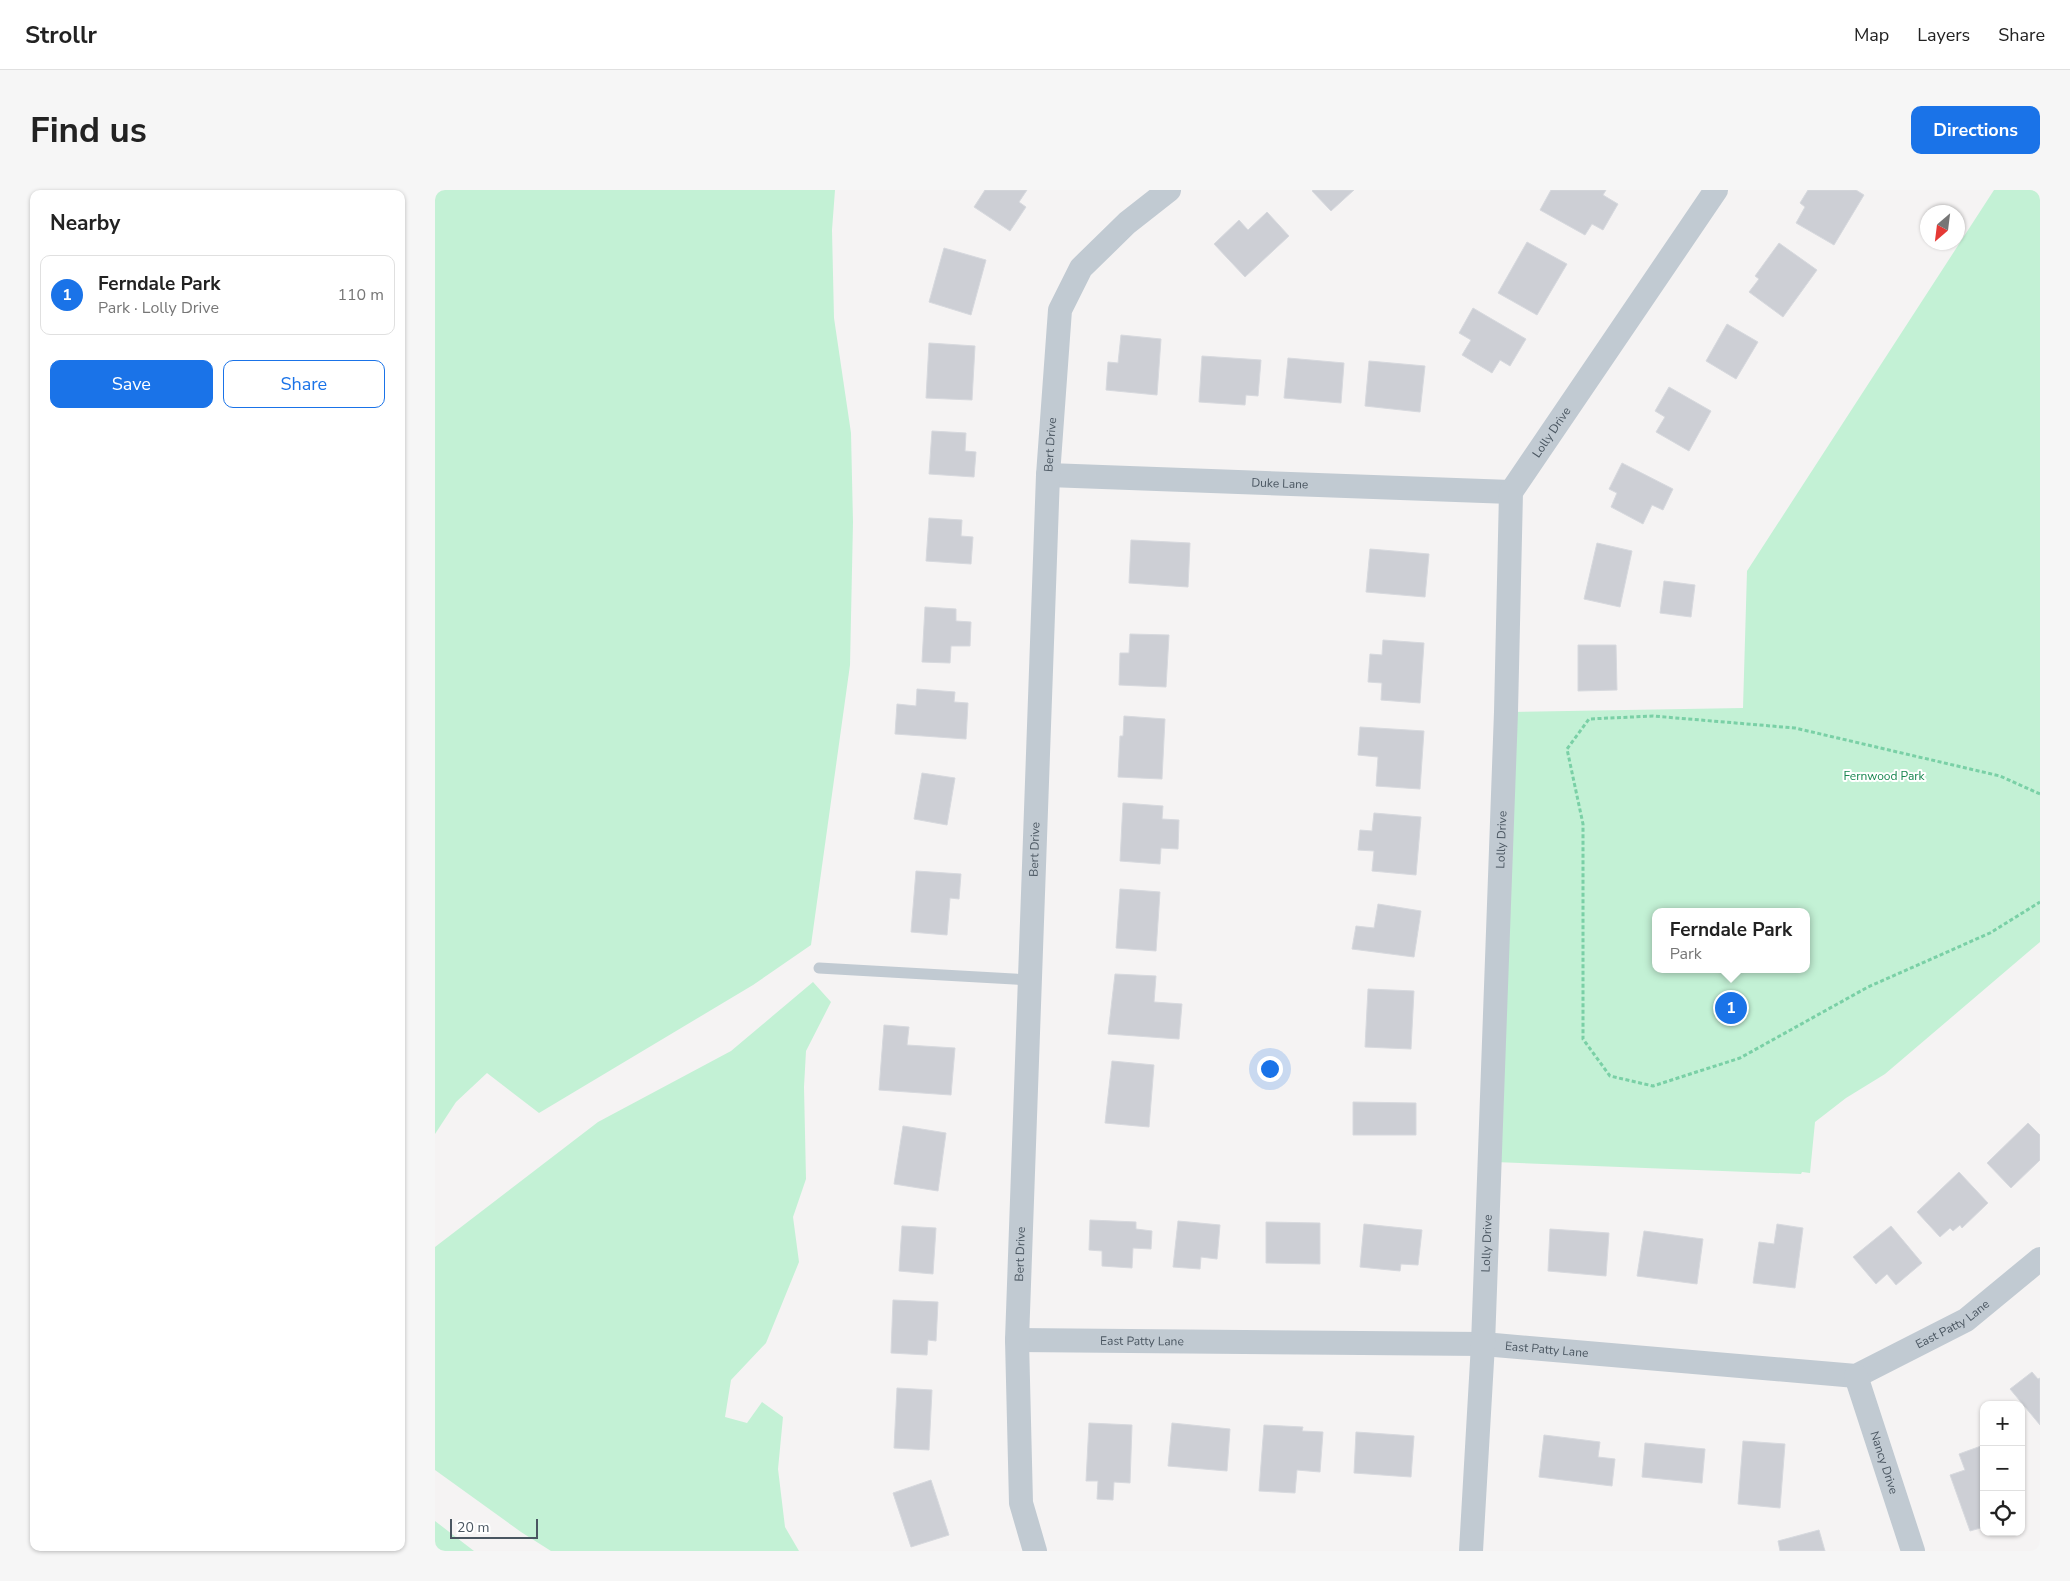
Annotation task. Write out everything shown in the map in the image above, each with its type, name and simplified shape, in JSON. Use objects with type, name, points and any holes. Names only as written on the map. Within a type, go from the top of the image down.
[{"type":"street","name":"Bert Drive","points":[[1035,1551],[1021,1503],[1017,1340],[1048,475],[1060,310],[1081,268],[1127,223],[1169,190]]},
{"type":"street","name":"Lolly Drive","points":[[1471,1551],[1483,1344],[1506,712],[1511,492],[1716,190]]},
{"type":"street","name":"Duke Lane","points":[[1048,475],[1511,492]]},
{"type":"street","name":"East Patty Lane","points":[[1017,1340],[1483,1344],[1856,1376],[1966,1320],[2040,1259]]},
{"type":"street","name":"Nancy Drive","points":[[1856,1376],[1913,1551]]},
{"type":"lane","points":[[819,968],[1031,980]]},
{"type":"path","points":[[2040,794],[2000,776],[1795,728],[1653,716],[1589,719],[1567,749],[1583,824],[1583,1039],[1610,1076],[1653,1086],[1740,1058],[1868,987],[1990,933],[2040,902]]},
{"type":"green space","points":[[435,190],[835,190],[832,230],[834,318],[851,433],[853,522],[850,665],[811,945],[753,985],[539,1113],[487,1073],[456,1102],[435,1134]]},
{"type":"green space","name":"Fernwood Park","points":[[1994,190],[2040,190],[2040,942],[1885,1074],[1846,1098],[1815,1122],[1810,1173],[1495,1162],[1506,712],[1743,708],[1747,571],[1955,250],[1965,250],[1965,235]]},
{"type":"green space","points":[[813,982],[831,1002],[806,1051],[804,1087],[806,1179],[793,1217],[799,1262],[766,1343],[731,1380],[725,1417],[747,1423],[762,1402],[783,1417],[778,1469],[785,1527],[799,1551],[551,1551],[521,1532],[435,1470],[435,1247],[598,1122],[731,1051]]},
{"type":"green space","points":[[435,1521],[474,1551],[435,1551]]},
{"type":"building","points":[[985,190],[1027,190],[1019,202],[1026,207],[1010,231],[974,207]]},
{"type":"building","points":[[1313,190],[1354,190],[1331,211]]},
{"type":"building","points":[[1551,190],[1606,190],[1603,195],[1618,204],[1603,230],[1592,224],[1585,235],[1540,210]]},
{"type":"building","points":[[1808,190],[1856,190],[1864,195],[1834,245],[1796,223],[1805,207],[1800,203]]},
{"type":"building","points":[[1267,212],[1289,236],[1245,277],[1214,244],[1239,220],[1248,230]]},
{"type":"building","points":[[1527,242],[1567,264],[1537,315],[1498,293]]},
{"type":"building","points":[[1779,243],[1817,270],[1783,317],[1749,292],[1759,279],[1755,276]]},
{"type":"building","points":[[944,248],[986,260],[971,315],[929,302]]},
{"type":"building","points":[[1473,308],[1526,339],[1510,366],[1500,360],[1492,373],[1462,355],[1471,340],[1459,333]]},
{"type":"building","points":[[1727,324],[1758,342],[1736,379],[1706,361]]},
{"type":"building","points":[[1121,335],[1161,339],[1157,395],[1106,390],[1108,362],[1118,363]]},
{"type":"building","points":[[929,343],[975,346],[972,400],[926,398]]},
{"type":"building","points":[[1202,356],[1261,360],[1258,396],[1246,395],[1245,405],[1199,402]]},
{"type":"building","points":[[1288,358],[1344,363],[1341,403],[1284,398]]},
{"type":"building","points":[[1369,361],[1425,366],[1420,412],[1365,406]]},
{"type":"building","points":[[1669,387],[1711,411],[1689,451],[1656,432],[1665,417],[1655,411]]},
{"type":"building","points":[[932,431],[966,433],[965,451],[976,452],[974,477],[929,474]]},
{"type":"building","points":[[1622,463],[1673,489],[1663,510],[1652,505],[1643,524],[1611,507],[1617,493],[1609,489]]},
{"type":"building","points":[[929,518],[962,520],[961,536],[973,537],[971,564],[926,561]]},
{"type":"building","points":[[1131,540],[1190,543],[1188,587],[1129,583]]},
{"type":"building","points":[[1597,543],[1632,551],[1620,607],[1584,599]]},
{"type":"building","points":[[1370,549],[1429,554],[1425,597],[1366,592]]},
{"type":"building","points":[[1664,581],[1695,585],[1691,617],[1660,613]]},
{"type":"building","points":[[925,607],[956,609],[956,621],[971,622],[970,646],[951,646],[950,663],[922,662]]},
{"type":"building","points":[[1130,634],[1169,635],[1166,687],[1119,685],[1120,653],[1129,653]]},
{"type":"building","points":[[1383,640],[1424,643],[1420,703],[1381,700],[1382,683],[1368,682],[1370,654],[1382,655]]},
{"type":"building","points":[[1578,645],[1616,645],[1617,690],[1578,691]]},
{"type":"building","points":[[917,689],[955,692],[954,702],[968,703],[966,739],[895,734],[897,704],[916,706]]},
{"type":"building","points":[[1124,716],[1165,719],[1162,779],[1118,777],[1120,736],[1123,736]]},
{"type":"building","points":[[1360,727],[1424,731],[1420,789],[1376,786],[1378,757],[1358,755]]},
{"type":"building","points":[[922,773],[955,778],[947,825],[914,819]]},
{"type":"building","points":[[1123,803],[1163,806],[1162,819],[1179,820],[1178,849],[1161,848],[1160,864],[1120,861]]},
{"type":"building","points":[[1374,813],[1421,817],[1416,875],[1372,871],[1374,851],[1358,850],[1360,830],[1372,831]]},
{"type":"building","points":[[916,871],[961,874],[959,899],[950,898],[947,935],[911,932]]},
{"type":"building","points":[[1120,889],[1160,892],[1156,951],[1116,948]]},
{"type":"building","points":[[1378,904],[1421,911],[1414,957],[1352,949],[1356,926],[1374,928]]},
{"type":"building","points":[[1115,974],[1156,976],[1154,1002],[1182,1004],[1179,1039],[1108,1034]]},
{"type":"building","points":[[1368,989],[1414,991],[1411,1049],[1365,1047]]},
{"type":"building","points":[[884,1025],[909,1027],[907,1045],[955,1048],[951,1095],[879,1090]]},
{"type":"building","points":[[1112,1061],[1154,1065],[1149,1127],[1105,1123]]},
{"type":"building","points":[[1353,1102],[1416,1103],[1416,1135],[1353,1135]]},
{"type":"building","points":[[2028,1123],[2040,1135],[2040,1160],[2011,1188],[1987,1163]]},
{"type":"building","points":[[903,1126],[946,1133],[938,1191],[894,1184]]},
{"type":"building","points":[[1959,1172],[1988,1203],[1962,1228],[1960,1225],[1953,1231],[1950,1228],[1940,1237],[1917,1212]]},
{"type":"building","points":[[1090,1220],[1136,1222],[1136,1229],[1152,1231],[1151,1249],[1133,1248],[1132,1268],[1102,1266],[1102,1251],[1089,1250]]},
{"type":"building","points":[[1178,1221],[1220,1225],[1217,1259],[1201,1257],[1200,1269],[1173,1267]]},
{"type":"building","points":[[1266,1222],[1320,1223],[1320,1264],[1266,1263]]},
{"type":"building","points":[[1364,1224],[1422,1230],[1418,1265],[1401,1264],[1400,1271],[1360,1267]]},
{"type":"building","points":[[1777,1224],[1803,1228],[1795,1288],[1753,1283],[1759,1242],[1774,1244]]},
{"type":"building","points":[[902,1226],[936,1228],[933,1274],[899,1271]]},
{"type":"building","points":[[1891,1226],[1922,1263],[1896,1285],[1887,1274],[1876,1284],[1853,1257]]},
{"type":"building","points":[[1550,1229],[1609,1233],[1606,1276],[1548,1271]]},
{"type":"building","points":[[1644,1231],[1703,1239],[1697,1284],[1637,1276]]},
{"type":"building","points":[[893,1300],[938,1302],[936,1341],[928,1340],[927,1355],[891,1353]]},
{"type":"building","points":[[2032,1372],[2038,1379],[2040,1378],[2040,1425],[2025,1407],[2025,1401],[2020,1401],[2010,1389]]},
{"type":"building","points":[[897,1388],[932,1390],[929,1450],[894,1448]]},
{"type":"building","points":[[1089,1423],[1132,1425],[1130,1483],[1114,1482],[1113,1500],[1097,1499],[1098,1481],[1086,1481]]},
{"type":"building","points":[[1172,1423],[1230,1429],[1227,1471],[1168,1466]]},
{"type":"building","points":[[1264,1425],[1303,1427],[1302,1431],[1323,1432],[1320,1472],[1297,1470],[1295,1493],[1259,1491]]},
{"type":"building","points":[[1356,1432],[1414,1436],[1411,1477],[1354,1473]]},
{"type":"building","points":[[1544,1435],[1600,1442],[1598,1457],[1615,1459],[1612,1486],[1539,1477]]},
{"type":"building","points":[[1743,1441],[1785,1444],[1780,1508],[1738,1504]]},
{"type":"building","points":[[1645,1443],[1705,1449],[1702,1483],[1642,1477]]},
{"type":"building","points":[[1980,1446],[1980,1528],[1970,1531],[1950,1475],[1965,1470],[1959,1454]]},
{"type":"building","points":[[931,1480],[949,1535],[911,1547],[893,1493]]},
{"type":"building","points":[[1819,1530],[1825,1551],[1780,1551],[1778,1541]]},
{"type":"place","name":"Ferndale Park","points":[[1731,1008]]}]
